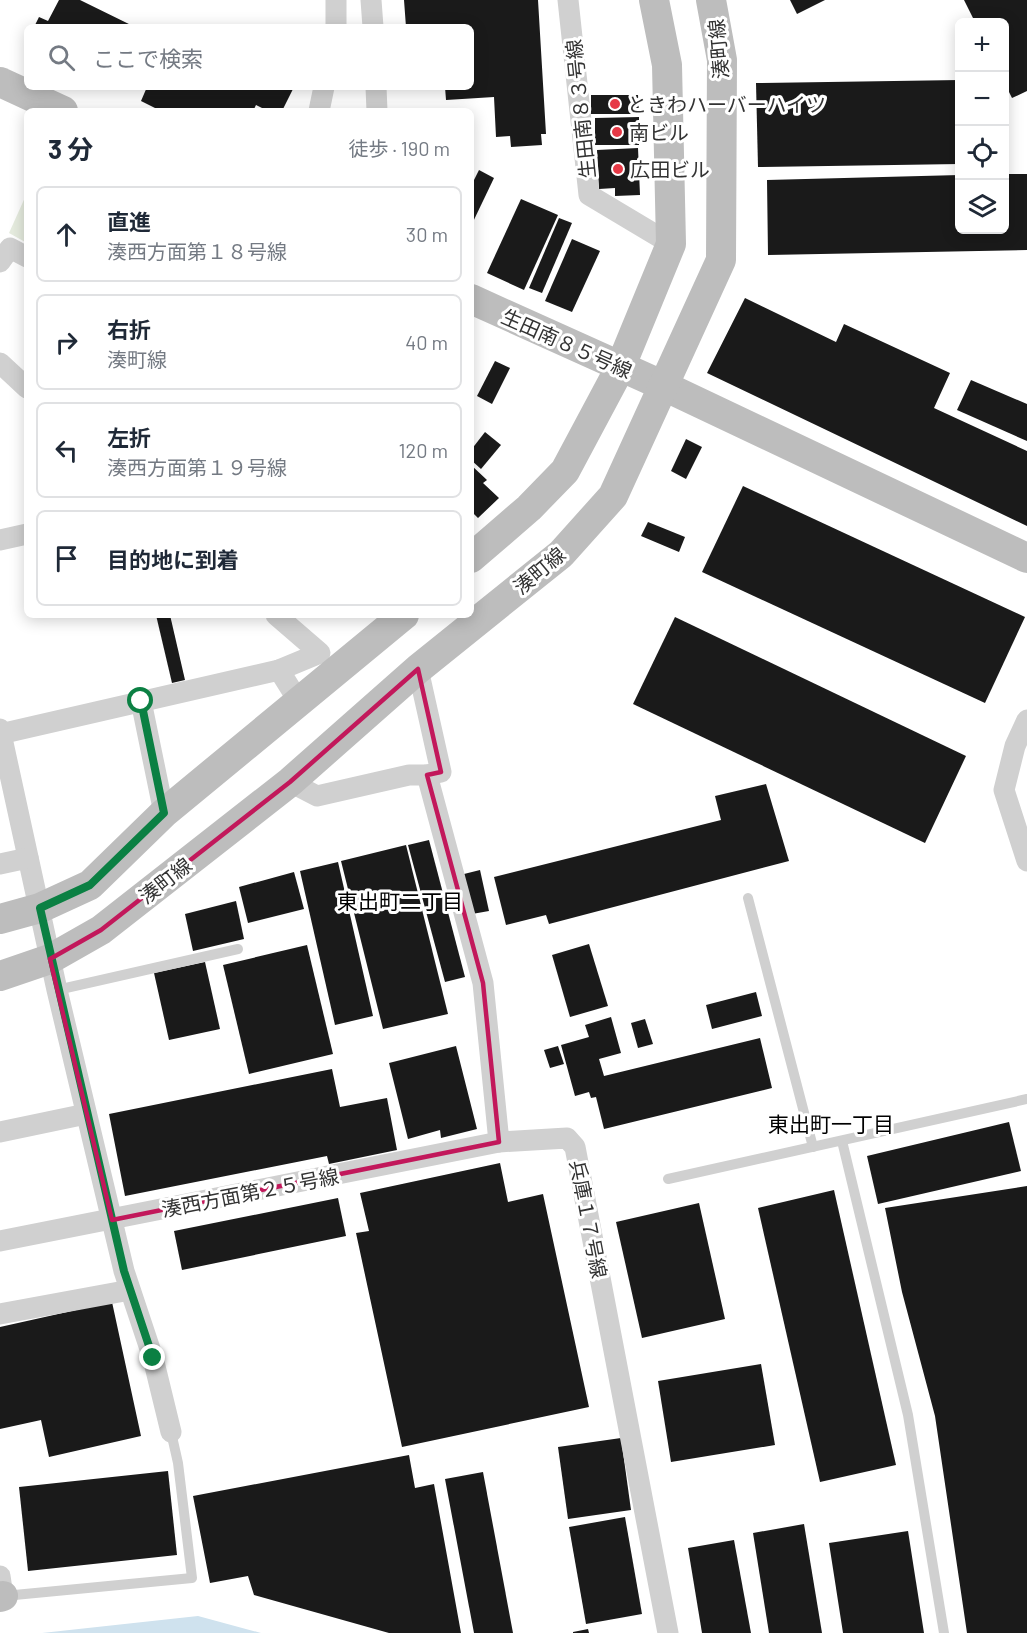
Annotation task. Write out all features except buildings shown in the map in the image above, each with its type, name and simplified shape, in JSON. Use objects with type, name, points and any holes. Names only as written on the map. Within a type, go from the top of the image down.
[{"type":"street","points":[[336,0],[336,24]]},
{"type":"street","points":[[371,0],[373,24]]},
{"type":"street","name":"生田南８３号線","points":[[568,0],[590,195],[671,244]]},
{"type":"street","points":[[474,555],[529,508],[565,471],[620,368],[671,244],[667,65],[654,0]]},
{"type":"street","name":"湊町線","points":[[0,976],[50,959],[101,930],[290,782],[418,669],[561,554],[613,496],[721,260],[722,60],[711,0]]},
{"type":"street","points":[[0,81],[57,108]]},
{"type":"street","points":[[320,108],[323,90]]},
{"type":"street","points":[[376,90],[377,108]]},
{"type":"street","name":"生田南８５号線","points":[[474,300],[664,386],[1027,558]]},
{"type":"street","points":[[0,363],[24,385]]},
{"type":"street","points":[[0,540],[24,535]]},
{"type":"street","points":[[171,1432],[153,1358],[130,1290],[86,1114],[0,732],[279,670],[320,653],[279,618]]},
{"type":"street","points":[[0,919],[40,908],[90,885],[164,813],[400,618]]},
{"type":"street","points":[[290,782],[317,796],[409,775],[441,772],[418,669]]},
{"type":"street","points":[[279,670],[299,702]]},
{"type":"street","points":[[141,701],[164,813]]},
{"type":"street","points":[[1027,720],[1015,746],[1004,790],[1027,861]]},
{"type":"street","points":[[427,775],[483,983],[499,1142]]},
{"type":"street","points":[[0,864],[28,858]]},
{"type":"street","name":"湊町線","points":[[0,962],[50,959]]},
{"type":"street","points":[[0,1132],[86,1114]]},
{"type":"street","name":"兵庫１７号線","points":[[499,1142],[567,1138],[575,1147],[668,1633]]},
{"type":"street","name":"湊西方面第２５号線","points":[[0,1241],[499,1142]]},
{"type":"street","points":[[0,1314],[130,1290]]},
{"type":"lane","points":[[748,898],[813,1147]]},
{"type":"lane","points":[[57,990],[238,949]]},
{"type":"lane","points":[[668,1179],[1027,1099]]},
{"type":"lane","points":[[842,1141],[908,1415],[944,1633]]},
{"type":"lane","points":[[1,1590],[192,1578],[178,1463],[171,1432]]},
{"type":"highlighted area","points":[[418,669],[441,772],[427,775],[483,983],[499,1142],[112,1220],[50,959],[101,930],[290,782]]},
{"type":"shaded area","points":[[24,200],[24,241],[9,233]]},
{"type":"water","points":[[198,1616],[261,1633],[42,1633]]},
{"type":"place","name":"ときわハーバーハイツ","points":[[615,104]]},
{"type":"place","name":"南ビル","points":[[617,132]]},
{"type":"place","name":"広田ビル","points":[[618,169]]},
{"type":"district","name":"東出町二丁目","points":[[400,900]]},
{"type":"district","name":"東出町一丁目","points":[[831,1123]]},
{"type":"route","points":[[141,701],[164,813],[90,885],[40,908],[57,990],[124,1271],[153,1358]]}]
